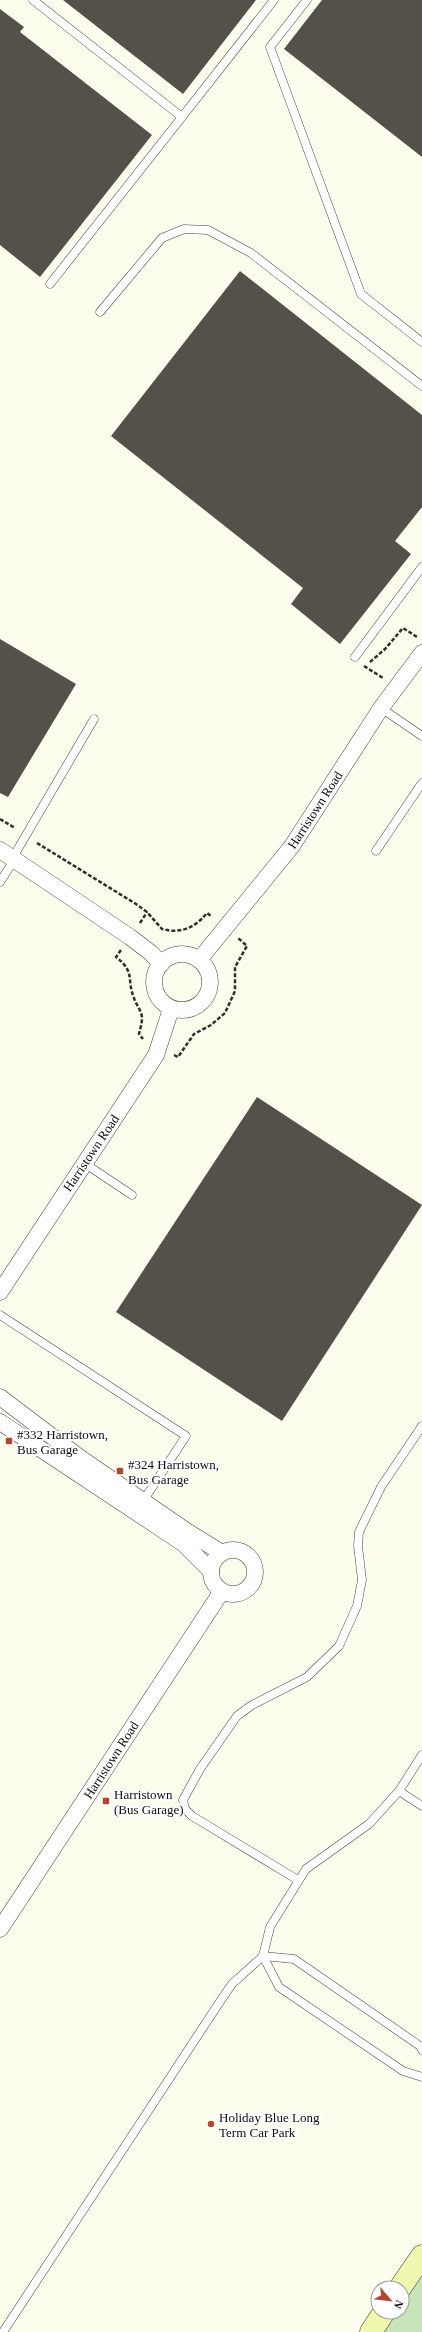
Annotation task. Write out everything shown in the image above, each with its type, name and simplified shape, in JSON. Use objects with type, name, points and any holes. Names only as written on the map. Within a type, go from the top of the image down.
[{"type":"main road","points":[[406,2280],[422,2256]]},
{"type":"main road","points":[[371,2332],[379,2320]]},
{"type":"street","name":"Harristown Road","points":[[199,960],[292,846],[382,708],[422,653]]},
{"type":"street","points":[[9,856],[130,937],[151,953],[161,964]]},
{"type":"street","points":[[187,954],[199,960],[209,974],[208,994],[192,1008],[171,1008],[164,1004],[155,990],[156,973],[161,964],[177,955],[187,954]]},
{"type":"street","name":"Harristown Road","points":[[0,1292],[156,1055],[171,1008]]},
{"type":"street","points":[[0,1397],[79,1457],[143,1502],[222,1553]]},
{"type":"street","points":[[0,1422],[184,1544],[211,1571]]},
{"type":"street","points":[[235,1550],[246,1555],[252,1560],[255,1574],[250,1587],[244,1592],[237,1594],[222,1592],[214,1583],[211,1571],[213,1564],[222,1553],[235,1550]]},
{"type":"street","name":"Harristown Road","points":[[0,1929],[222,1592]]},
{"type":"lane","points":[[33,0],[182,117]]},
{"type":"lane","points":[[50,284],[274,0]]},
{"type":"lane","points":[[307,0],[270,48],[360,294],[422,342]]},
{"type":"lane","points":[[100,312],[162,238],[184,229],[208,230],[251,253],[422,386]]},
{"type":"lane","points":[[355,656],[422,568]]},
{"type":"lane","points":[[382,708],[422,736]]},
{"type":"lane","points":[[0,882],[9,856],[94,719]]},
{"type":"lane","points":[[376,850],[422,783]]},
{"type":"lane","points":[[84,1163],[132,1195]]},
{"type":"lane","points":[[0,1315],[186,1436],[143,1502]]},
{"type":"lane","points":[[298,1880],[192,1816],[186,1809],[183,1800],[200,1769],[236,1716],[252,1704],[307,1677],[339,1646],[357,1606],[362,1580],[358,1546],[359,1532],[381,1487],[422,1426]]},
{"type":"lane","points":[[3,2332],[232,1984],[263,1956],[270,1927],[298,1880],[306,1869],[370,1824],[399,1791],[422,1755]]},
{"type":"lane","points":[[399,1791],[422,1806]]},
{"type":"lane","points":[[263,1956],[294,1959],[420,2046],[422,2050]]},
{"type":"lane","points":[[263,1956],[279,1987],[403,2071],[422,2077]]},
{"type":"path","points":[[371,670],[366,667],[385,649],[403,628],[422,640]]},
{"type":"path","points":[[0,819],[19,831]]},
{"type":"path","points":[[33,840],[148,912],[156,924],[169,931],[191,928],[196,925],[207,913],[214,918]]},
{"type":"path","points":[[140,923],[148,912]]},
{"type":"path","points":[[174,1055],[178,1057],[194,1034],[218,1021],[231,1003],[235,992],[236,967],[247,946],[239,939]]},
{"type":"path","points":[[121,950],[116,957],[124,964],[131,977],[132,994],[142,1014],[139,1034],[146,1040]]},
{"type":"green space","points":[[422,2271],[422,2332],[382,2332],[390,2320],[410,2320],[410,2289]]},
{"type":"building","points":[[63,0],[256,0],[183,94]]},
{"type":"building","points":[[322,0],[422,0],[422,157],[284,49]]},
{"type":"building","points":[[0,9],[24,27],[20,32],[152,135],[40,277],[0,245]]},
{"type":"building","points":[[240,271],[422,415],[422,507],[395,541],[411,554],[340,644],[291,604],[303,588],[111,436]]},
{"type":"building","points":[[0,639],[76,684],[8,797],[0,793]]},
{"type":"building","points":[[257,1097],[422,1205],[282,1421],[116,1312]]},
{"type":"place","name":"#332 Harristown, Bus Garage","points":[[9,1441]]},
{"type":"place","name":"#324 Harristown, Bus Garage","points":[[120,1471]]},
{"type":"place","name":"Harristown (Bus Garage)","points":[[106,1801]]},
{"type":"place","name":"Holiday Blue Long Term Car Park","points":[[211,2124]]}]
